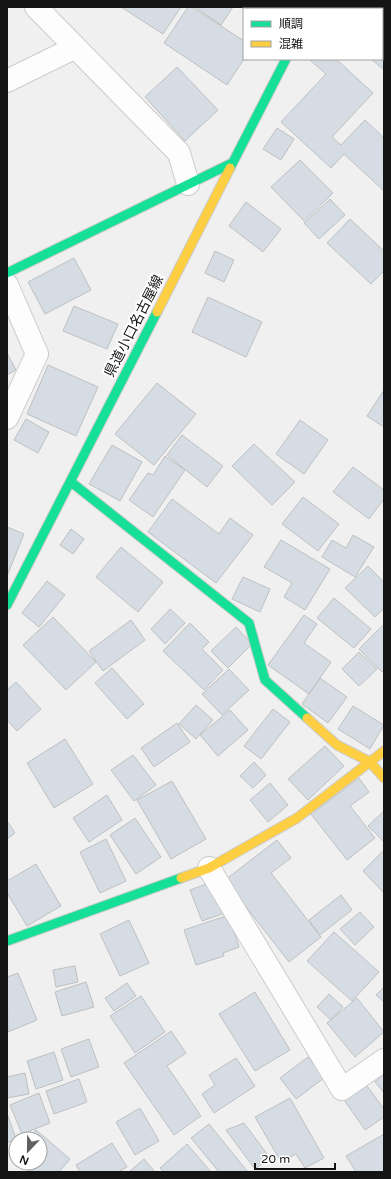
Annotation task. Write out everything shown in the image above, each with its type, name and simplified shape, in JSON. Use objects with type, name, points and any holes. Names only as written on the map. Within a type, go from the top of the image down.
[{"type":"street","points":[[36,7],[74,48],[179,153],[188,184]]},
{"type":"street","points":[[7,81],[74,48]]},
{"type":"street","name":"県道小口名古屋線","points":[[7,605],[285,60]]},
{"type":"street","points":[[7,273],[232,163]]},
{"type":"street","points":[[7,285],[37,354],[7,418]]},
{"type":"street","points":[[71,482],[249,623],[265,680],[337,745],[370,762],[384,778]]},
{"type":"street","points":[[7,941],[209,868],[297,818],[384,751]]},
{"type":"street","points":[[209,868],[342,1089],[384,1060]]},
{"type":"building","points":[[121,7],[181,7],[163,34]]},
{"type":"building","points":[[188,7],[192,7],[243,40],[243,60],[227,85],[164,43]]},
{"type":"building","points":[[195,7],[233,7],[221,25]]},
{"type":"building","points":[[371,7],[372,8],[347,8]]},
{"type":"building","points":[[383,19],[384,20],[383,37]]},
{"type":"building","points":[[384,42],[384,70],[372,60],[383,60]]},
{"type":"building","points":[[310,60],[337,60],[373,93],[332,137],[341,145],[365,120],[384,138],[384,191],[344,154],[331,168],[281,122],[326,74]]},
{"type":"building","points":[[177,67],[218,110],[185,141],[145,97]]},
{"type":"building","points":[[277,128],[294,139],[281,160],[263,149]]},
{"type":"building","points":[[300,160],[333,193],[304,221],[271,187]]},
{"type":"building","points":[[330,199],[345,215],[319,239],[304,223]]},
{"type":"building","points":[[246,202],[281,229],[263,252],[229,226]]},
{"type":"building","points":[[350,219],[384,251],[384,271],[371,284],[327,243]]},
{"type":"building","points":[[215,251],[234,260],[224,282],[205,273]]},
{"type":"building","points":[[74,258],[91,290],[45,314],[28,282]]},
{"type":"building","points":[[208,297],[262,322],[246,357],[192,332]]},
{"type":"building","points":[[74,306],[118,324],[107,349],[63,331]]},
{"type":"building","points":[[7,353],[16,370],[7,375]]},
{"type":"building","points":[[48,365],[98,387],[76,436],[27,414]]},
{"type":"building","points":[[157,383],[196,414],[154,465],[115,434]]},
{"type":"building","points":[[384,390],[384,427],[367,416]]},
{"type":"building","points":[[26,419],[49,432],[38,453],[14,440]]},
{"type":"building","points":[[300,420],[328,440],[304,474],[276,454]]},
{"type":"building","points":[[182,435],[223,466],[207,487],[167,455]]},
{"type":"building","points":[[254,444],[295,482],[272,505],[232,466]]},
{"type":"building","points":[[112,445],[142,462],[120,501],[89,484]]},
{"type":"building","points":[[165,456],[185,470],[153,517],[129,500],[148,473],[153,475]]},
{"type":"building","points":[[353,467],[384,490],[384,499],[369,519],[333,492]]},
{"type":"building","points":[[303,497],[339,524],[318,551],[282,524]]},
{"type":"building","points":[[172,499],[219,534],[230,518],[253,535],[216,583],[148,532]]},
{"type":"building","points":[[7,527],[24,534],[7,576]]},
{"type":"building","points":[[71,529],[84,539],[73,554],[60,545]]},
{"type":"building","points":[[353,535],[374,547],[355,577],[322,557],[332,540],[346,548]]},
{"type":"building","points":[[281,540],[330,569],[305,610],[284,597],[292,583],[264,567]]},
{"type":"building","points":[[121,547],[163,582],[138,612],[96,577]]},
{"type":"building","points":[[368,566],[384,582],[384,608],[375,617],[345,588]]},
{"type":"building","points":[[243,577],[270,589],[260,612],[232,599]]},
{"type":"building","points":[[47,581],[65,595],[39,627],[22,613]]},
{"type":"building","points":[[334,598],[371,629],[354,648],[317,618]]},
{"type":"building","points":[[170,609],[185,623],[165,644],[151,629]]},
{"type":"building","points":[[304,615],[317,624],[304,643],[331,662],[309,694],[268,665]]},
{"type":"building","points":[[53,617],[96,662],[66,690],[23,645]]},
{"type":"building","points":[[131,620],[145,640],[103,671],[89,651]]},
{"type":"building","points":[[190,623],[209,642],[202,649],[223,670],[204,690],[163,651]]},
{"type":"building","points":[[384,624],[384,670],[382,672],[359,649]]},
{"type":"building","points":[[236,627],[252,644],[228,668],[211,651]]},
{"type":"building","points":[[359,652],[377,669],[359,686],[342,669]]},
{"type":"building","points":[[112,668],[144,704],[127,719],[95,683]]},
{"type":"building","points":[[229,669],[249,690],[222,715],[202,694]]},
{"type":"building","points":[[320,678],[347,697],[328,723],[302,704]]},
{"type":"building","points":[[16,682],[41,709],[17,731],[7,720],[7,690]]},
{"type":"building","points":[[196,705],[213,720],[196,739],[179,724]]},
{"type":"building","points":[[353,706],[384,725],[370,749],[338,729]]},
{"type":"building","points":[[273,709],[290,722],[261,759],[244,746]]},
{"type":"building","points":[[230,710],[248,730],[218,756],[200,735]]},
{"type":"building","points":[[177,723],[190,742],[154,767],[141,748]]},
{"type":"building","points":[[65,739],[93,784],[54,808],[27,763]]},
{"type":"building","points":[[325,746],[344,766],[308,800],[288,779]]},
{"type":"building","points":[[133,755],[156,785],[134,801],[111,770]]},
{"type":"building","points":[[254,762],[266,775],[253,788],[240,776]]},
{"type":"building","points":[[359,778],[369,792],[350,806],[375,838],[347,860],[311,814]]},
{"type":"building","points":[[172,781],[206,839],[171,859],[137,800]]},
{"type":"building","points":[[270,783],[288,805],[268,822],[250,800]]},
{"type":"building","points":[[107,795],[122,820],[89,842],[73,818]]},
{"type":"building","points":[[384,811],[384,842],[368,826]]},
{"type":"building","points":[[135,818],[161,857],[136,874],[110,835]]},
{"type":"building","points":[[7,821],[15,833],[7,839]]},
{"type":"building","points":[[106,839],[126,881],[100,893],[80,852]]},
{"type":"building","points":[[277,840],[291,858],[271,873],[321,937],[289,962],[225,880]]},
{"type":"building","points":[[384,850],[384,893],[363,871]]},
{"type":"building","points":[[36,864],[61,906],[27,926],[7,893],[7,881]]},
{"type":"building","points":[[214,881],[225,913],[202,921],[190,890]]},
{"type":"building","points":[[341,895],[352,910],[320,935],[309,920]]},
{"type":"building","points":[[360,912],[374,927],[355,945],[340,929]]},
{"type":"building","points":[[229,915],[239,947],[223,953],[224,956],[196,965],[184,930]]},
{"type":"building","points":[[129,920],[149,963],[120,976],[100,934]]},
{"type":"building","points":[[334,932],[379,972],[352,1001],[307,961]]},
{"type":"building","points":[[75,966],[78,982],[56,987],[53,970]]},
{"type":"building","points":[[18,973],[37,1020],[8,1032],[7,977]]},
{"type":"building","points":[[86,982],[94,1007],[62,1016],[55,992]]},
{"type":"building","points":[[127,983],[136,996],[114,1011],[105,998]]},
{"type":"building","points":[[384,987],[384,1002],[376,995]]},
{"type":"building","points":[[255,992],[290,1050],[255,1071],[219,1014]]},
{"type":"building","points":[[329,994],[343,1007],[331,1020],[317,1007]]},
{"type":"building","points":[[141,996],[165,1032],[135,1053],[110,1016]]},
{"type":"building","points":[[357,998],[384,1032],[355,1057],[327,1023]]},
{"type":"building","points":[[171,1031],[186,1053],[167,1066],[201,1116],[174,1135],[124,1063]]},
{"type":"building","points":[[89,1039],[99,1067],[71,1077],[61,1049]]},
{"type":"building","points":[[54,1052],[63,1080],[36,1089],[27,1061]]},
{"type":"building","points":[[308,1057],[324,1078],[296,1099],[280,1078]]},
{"type":"building","points":[[236,1058],[255,1086],[214,1113],[202,1094],[215,1085],[209,1075]]},
{"type":"building","points":[[25,1073],[29,1094],[7,1098],[7,1077]]},
{"type":"building","points":[[384,1074],[384,1093],[375,1082]]},
{"type":"building","points":[[79,1079],[87,1102],[54,1114],[46,1091]]},
{"type":"building","points":[[362,1079],[384,1109],[384,1117],[365,1130],[340,1094]]},
{"type":"building","points":[[39,1093],[50,1123],[30,1131],[21,1131],[10,1105]]},
{"type":"building","points":[[290,1098],[324,1158],[305,1168],[296,1154],[281,1162],[255,1117]]},
{"type":"building","points":[[140,1108],[159,1141],[135,1155],[116,1122]]},
{"type":"building","points":[[7,1113],[13,1131],[8,1131],[7,1143]]},
{"type":"building","points":[[244,1123],[270,1158],[255,1169],[226,1130]]},
{"type":"building","points":[[209,1124],[248,1172],[219,1172],[191,1138]]},
{"type":"building","points":[[384,1134],[384,1172],[356,1172],[346,1156]]},
{"type":"building","points":[[48,1140],[70,1159],[59,1172],[29,1171],[48,1171]]},
{"type":"building","points":[[112,1143],[127,1167],[118,1172],[80,1172],[76,1165]]},
{"type":"building","points":[[187,1144],[211,1172],[164,1172],[160,1168]]},
{"type":"building","points":[[144,1159],[155,1172],[130,1171]]},
{"type":"traffic: fast","points":[[230,168],[285,60]]},
{"type":"traffic: fast","points":[[7,273],[232,163]]},
{"type":"traffic: fast","points":[[7,605],[157,312]]},
{"type":"traffic: fast","points":[[71,482],[249,623],[265,680],[307,718]]},
{"type":"traffic: fast","points":[[7,941],[181,878]]},
{"type":"traffic: slow","points":[[157,312],[230,168]]},
{"type":"traffic: slow","points":[[307,718],[337,745],[370,762],[384,778]]},
{"type":"traffic: slow","points":[[181,878],[209,868],[297,818],[384,751]]}]
